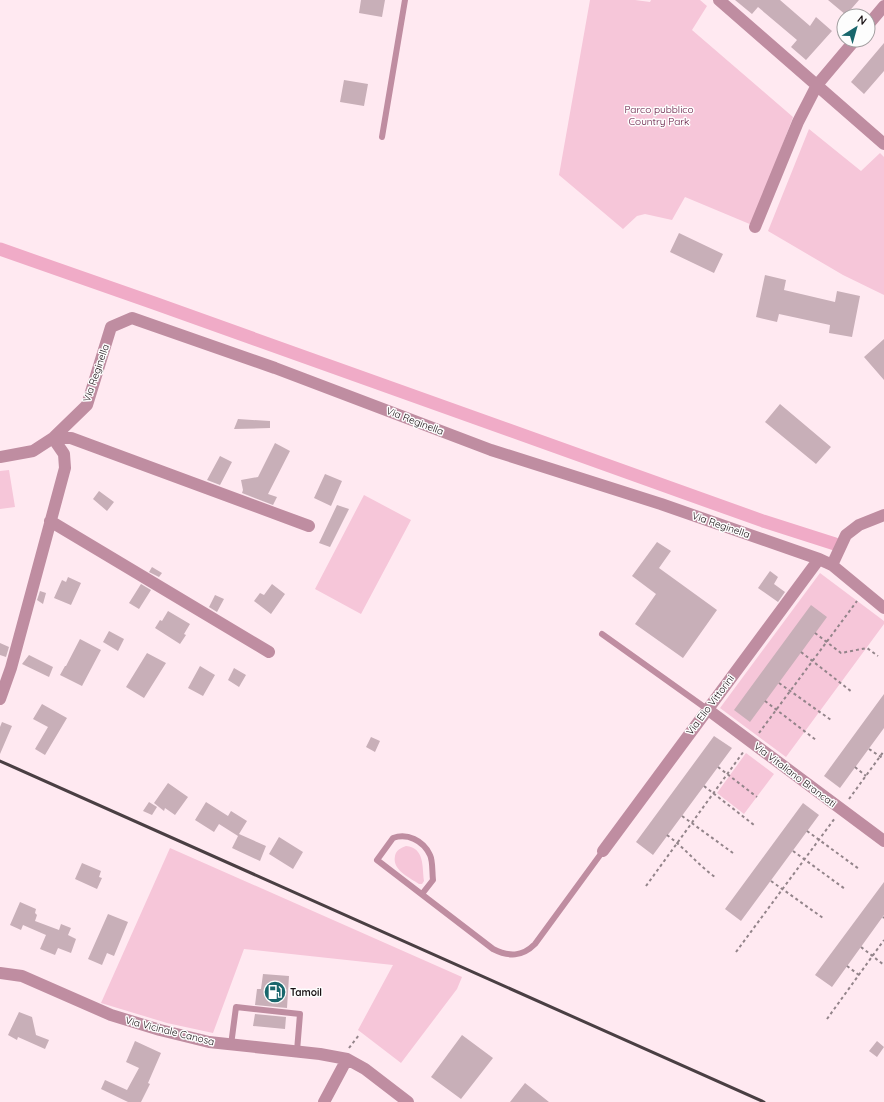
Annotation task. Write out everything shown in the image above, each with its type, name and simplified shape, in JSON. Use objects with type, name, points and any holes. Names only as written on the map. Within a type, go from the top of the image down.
[{"type":"street","points":[[719,0],[884,144]]},
{"type":"street","points":[[876,16],[884,6]]},
{"type":"street","points":[[755,227],[798,122],[817,85],[848,48]]},
{"type":"street","name":"Via Reginella","points":[[0,456],[33,451],[53,438],[87,405],[111,327],[132,318],[275,368],[491,450],[661,504],[819,559],[835,561],[884,608]]},
{"type":"street","points":[[0,699],[11,668],[65,468],[64,454],[53,438]]},
{"type":"street","points":[[53,438],[71,438],[309,526]]},
{"type":"street","points":[[835,561],[846,535],[859,525],[884,515]]},
{"type":"street","points":[[50,521],[269,652]]},
{"type":"street","name":"Via Elio Vittorini","points":[[603,851],[819,559]]},
{"type":"street","name":"Via Vitaliano Brancati","points":[[707,710],[884,841]]},
{"type":"street","name":"Via Vicinale Canosa","points":[[0,973],[22,976],[111,1015],[184,1036],[231,1045],[320,1054],[347,1054],[408,1102]]},
{"type":"street","points":[[324,1102],[347,1054]]},
{"type":"lane","points":[[382,137],[405,0]]},
{"type":"lane","points":[[602,634],[707,710]]},
{"type":"lane","points":[[422,894],[433,880],[430,855],[423,844],[414,839],[404,836],[393,838],[377,860],[493,949],[506,954],[519,954],[525,952],[535,944],[603,851]]},
{"type":"lane","points":[[231,1045],[236,1007],[300,1014],[297,1052]]},
{"type":"path","points":[[757,736],[857,601]]},
{"type":"path","points":[[815,633],[841,653],[867,648],[878,656]]},
{"type":"path","points":[[801,652],[852,692]]},
{"type":"path","points":[[779,682],[831,720]]},
{"type":"path","points":[[765,701],[816,740]]},
{"type":"path","points":[[869,749],[884,760]]},
{"type":"path","points":[[646,886],[744,750]]},
{"type":"path","points":[[847,802],[884,751]]},
{"type":"path","points":[[718,767],[757,797]]},
{"type":"path","points":[[855,767],[866,776]]},
{"type":"path","points":[[704,786],[754,825]]},
{"type":"path","points":[[682,816],[733,853]]},
{"type":"path","points":[[736,952],[836,817]]},
{"type":"path","points":[[807,831],[859,869]]},
{"type":"path","points":[[667,835],[677,842],[704,869],[715,877]]},
{"type":"path","points":[[793,851],[845,889]]},
{"type":"path","points":[[771,881],[823,918]]},
{"type":"path","points":[[827,1019],[884,940]]},
{"type":"path","points":[[861,947],[884,965]]},
{"type":"path","points":[[847,966],[859,975]]},
{"type":"path","points":[[347,1054],[348,1049],[359,1035]]},
{"type":"green space","name":"Parco pubblico Country Park","points":[[590,0],[635,0],[650,2],[651,0],[700,0],[707,6],[692,30],[793,117],[752,225],[685,197],[672,220],[645,214],[637,216],[623,229],[559,175]]},
{"type":"green space","points":[[809,129],[861,171],[880,153],[884,157],[884,295],[843,275],[768,231]]},
{"type":"green space","points":[[9,470],[15,507],[0,509],[0,471]]},
{"type":"green space","points":[[364,495],[411,520],[361,614],[315,589]]},
{"type":"green space","points":[[820,573],[884,621],[884,624],[786,757],[720,708]]},
{"type":"green space","points":[[746,753],[774,774],[744,814],[717,793]]},
{"type":"green space","points":[[406,846],[417,850],[420,854],[424,881],[422,884],[419,884],[406,876],[396,865],[396,852]]},
{"type":"green space","points":[[170,848],[462,977],[457,989],[401,1063],[358,1030],[393,965],[244,949],[213,1033],[167,1023],[101,1003]]},
{"type":"building","points":[[361,0],[385,0],[382,17],[359,13]]},
{"type":"building","points":[[735,0],[780,0],[810,26],[816,17],[832,31],[806,60],[791,47],[797,40],[758,7],[752,14]]},
{"type":"building","points":[[828,0],[859,0],[852,8],[838,8]]},
{"type":"building","points":[[884,43],[884,71],[864,94],[851,82]]},
{"type":"building","points":[[344,80],[368,84],[364,106],[340,102]]},
{"type":"building","points":[[679,233],[723,254],[714,273],[670,252]]},
{"type":"building","points":[[765,275],[786,280],[784,290],[835,302],[837,291],[860,296],[852,337],[829,333],[830,325],[779,314],[777,322],[756,317]]},
{"type":"building","points":[[884,339],[884,380],[864,357]]},
{"type":"building","points":[[780,404],[831,447],[816,464],[765,422]]},
{"type":"building","points":[[238,419],[270,421],[270,428],[234,429]]},
{"type":"building","points":[[275,443],[290,451],[268,494],[277,497],[273,505],[242,493],[243,490],[241,480],[258,477]]},
{"type":"building","points":[[220,456],[232,462],[220,485],[207,480]]},
{"type":"building","points":[[325,474],[342,481],[331,506],[314,498]]},
{"type":"building","points":[[99,491],[114,502],[107,511],[93,499]]},
{"type":"building","points":[[337,505],[349,509],[330,547],[319,543]]},
{"type":"building","points":[[657,542],[671,551],[659,568],[717,610],[683,658],[635,624],[656,594],[632,576]]},
{"type":"building","points":[[152,567],[162,573],[159,577],[149,572]]},
{"type":"building","points":[[770,571],[778,577],[774,584],[785,592],[778,602],[758,588]]},
{"type":"building","points":[[68,577],[81,583],[71,605],[54,598],[62,580],[66,582]]},
{"type":"building","points":[[141,584],[151,590],[139,609],[129,603]]},
{"type":"building","points":[[272,584],[285,594],[271,614],[254,601],[260,593],[264,595]]},
{"type":"building","points":[[40,591],[46,593],[43,604],[37,600]]},
{"type":"building","points":[[215,595],[224,599],[217,612],[209,607]]},
{"type":"building","points":[[811,605],[827,617],[750,722],[734,710]]},
{"type":"building","points":[[168,611],[190,624],[184,634],[186,635],[180,644],[155,628],[160,620],[162,621]]},
{"type":"building","points":[[109,631],[124,639],[118,651],[103,642]]},
{"type":"building","points":[[80,639],[101,650],[82,686],[60,675]]},
{"type":"building","points":[[0,643],[9,647],[6,657],[0,655]]},
{"type":"building","points":[[147,653],[166,663],[144,698],[126,687]]},
{"type":"building","points":[[29,655],[53,667],[49,677],[22,664]]},
{"type":"building","points":[[200,666],[215,675],[203,696],[188,688]]},
{"type":"building","points":[[234,668],[246,675],[239,687],[228,680]]},
{"type":"building","points":[[884,694],[884,728],[840,788],[824,776]]},
{"type":"building","points":[[42,704],[67,718],[45,755],[35,749],[48,727],[33,719]]},
{"type":"building","points":[[2,722],[12,726],[0,754],[0,727]]},
{"type":"building","points":[[714,736],[732,748],[653,855],[636,842]]},
{"type":"building","points":[[371,737],[380,741],[375,752],[366,747]]},
{"type":"building","points":[[168,783],[188,797],[175,815],[165,808],[164,811],[154,803]]},
{"type":"building","points":[[149,802],[157,807],[152,815],[143,811]]},
{"type":"building","points":[[206,802],[228,816],[231,811],[247,821],[239,834],[266,846],[260,861],[232,848],[238,836],[219,824],[214,832],[195,820]]},
{"type":"building","points":[[803,803],[819,815],[741,921],[725,909]]},
{"type":"building","points":[[279,837],[303,852],[293,869],[269,854]]},
{"type":"building","points":[[82,863],[101,871],[99,877],[102,878],[97,889],[75,879]]},
{"type":"building","points":[[884,882],[884,915],[832,987],[815,975]]},
{"type":"building","points":[[20,902],[36,909],[35,913],[37,915],[35,921],[59,930],[61,924],[71,928],[68,935],[76,939],[71,953],[58,948],[55,955],[40,949],[46,935],[23,925],[21,930],[10,925]]},
{"type":"building","points":[[108,914],[128,922],[114,956],[107,953],[102,965],[88,959]]},
{"type":"building","points":[[263,974],[289,976],[287,1008],[255,1005],[257,989],[261,989]]},
{"type":"building","points":[[19,1012],[32,1017],[36,1035],[49,1040],[45,1049],[18,1037],[17,1040],[8,1035]]},
{"type":"building","points":[[255,1014],[286,1017],[285,1029],[253,1026]]},
{"type":"building","points":[[462,1035],[493,1058],[461,1099],[431,1077]]},
{"type":"building","points":[[135,1041],[161,1053],[148,1083],[150,1084],[141,1102],[128,1102],[101,1089],[105,1080],[127,1090],[139,1068],[126,1062]]},
{"type":"building","points":[[877,1041],[884,1047],[877,1057],[869,1051]]},
{"type":"building","points":[[525,1083],[549,1102],[510,1102]]},
{"type":"waterway","points":[[0,249],[763,521],[835,544]]},
{"type":"railway","points":[[0,761],[764,1102]]},
{"type":"place","name":"Tamoil","points":[[275,992]]}]
